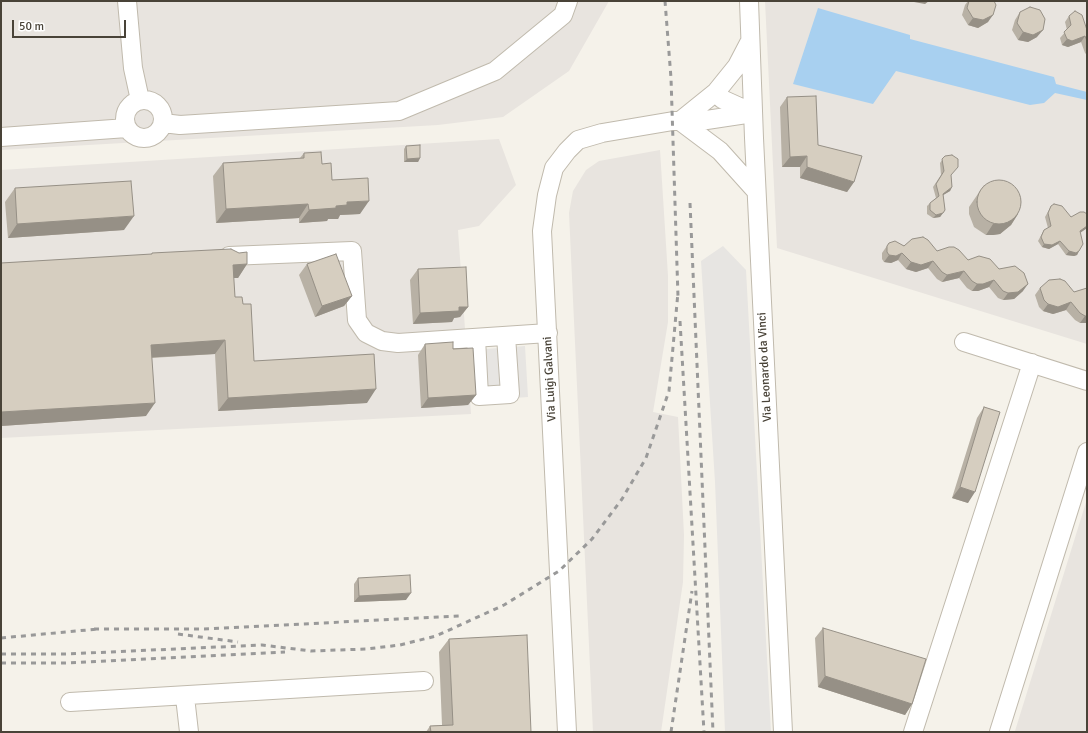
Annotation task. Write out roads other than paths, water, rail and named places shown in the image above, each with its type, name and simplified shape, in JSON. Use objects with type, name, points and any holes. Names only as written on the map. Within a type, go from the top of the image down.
[{"type":"street","points":[[127,1],[133,68],[140,100]]},
{"type":"street","points":[[163,123],[180,125],[399,111],[495,70],[563,15],[568,1]]},
{"type":"street","name":"Via Leonardo da Vinci","points":[[750,1],[750,43],[756,191],[783,732]]},
{"type":"street","points":[[750,43],[737,66],[716,92],[680,121],[720,151],[756,191]]},
{"type":"street","points":[[716,92],[722,99],[753,113]]},
{"type":"street","points":[[146,100],[158,105],[163,116],[163,123],[161,128],[154,136],[144,139],[134,136],[127,128],[125,116],[127,110],[135,102],[146,100]]},
{"type":"street","name":"Via Luigi Galvani","points":[[567,732],[542,231],[547,195],[554,168],[578,140],[602,133],[680,121],[700,121],[753,113]]},
{"type":"street","points":[[1,137],[127,128]]},
{"type":"street","points":[[229,256],[352,251],[357,320],[366,333],[382,341],[398,343],[548,333]]},
{"type":"street","points":[[476,338],[479,396],[502,395],[510,394],[506,336]]},
{"type":"street","points":[[964,342],[1087,381]]},
{"type":"street","points":[[913,732],[1032,363]]},
{"type":"street","points":[[999,732],[1087,452]]},
{"type":"street","points":[[70,702],[185,697],[424,681]]},
{"type":"street","points":[[185,697],[188,732]]},
{"type":"water","points":[[818,8],[910,35],[910,39],[1054,77],[1056,84],[1087,92],[1087,100],[1055,93],[1044,103],[1030,105],[896,71],[873,104],[793,84]]},
{"type":"railway","points":[[665,1],[671,78],[678,297]]},
{"type":"railway","points":[[690,203],[713,732]]},
{"type":"railway","points":[[1,654],[66,654],[262,645],[311,651],[366,649],[400,645],[436,636],[504,605],[559,571],[592,539],[622,499],[646,458],[669,391],[678,292]]},
{"type":"railway","points":[[680,321],[704,732]]},
{"type":"railway","points":[[671,732],[692,591]]},
{"type":"railway","points":[[94,629],[204,629],[459,616]]},
{"type":"railway","points":[[1,638],[98,629]]},
{"type":"railway","points":[[178,634],[238,642]]},
{"type":"railway","points":[[1,663],[64,663],[285,652]]}]
